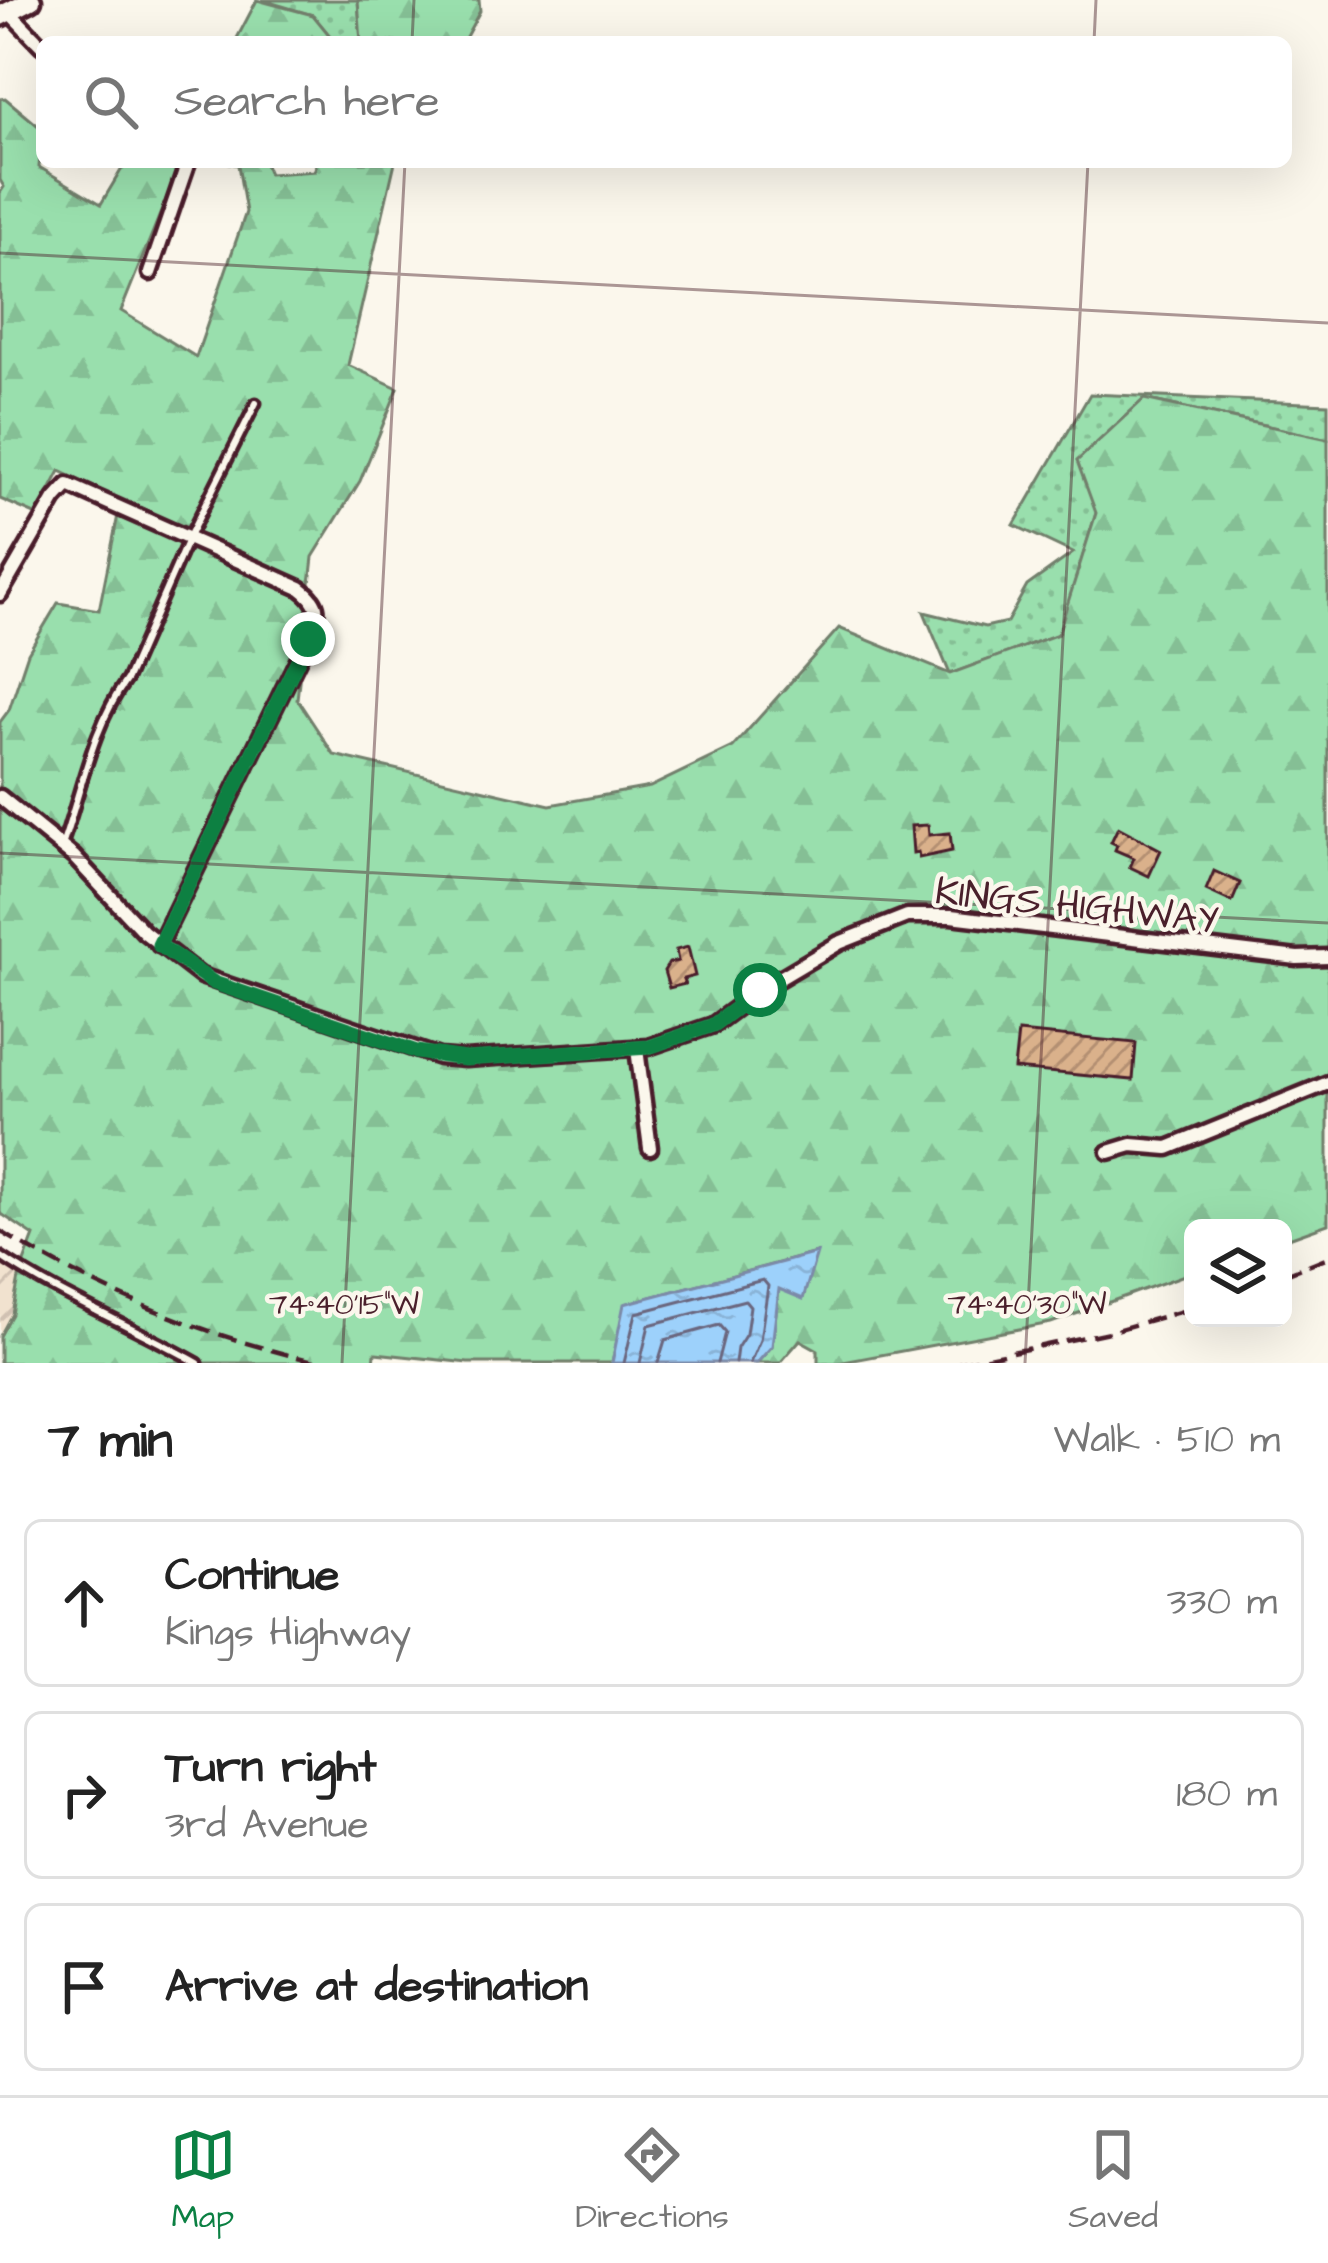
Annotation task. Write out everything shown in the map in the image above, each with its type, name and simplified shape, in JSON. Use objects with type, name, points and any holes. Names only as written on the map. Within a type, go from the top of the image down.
[{"type":"main road","points":[[4,14],[32,0]]},
{"type":"street","points":[[4,14],[36,41]]},
{"type":"street","points":[[150,273],[186,168]]},
{"type":"street","points":[[0,594],[67,486],[300,588],[317,605],[319,612],[283,693],[159,945]]},
{"type":"street","name":"KINGS HIGHWAY","points":[[0,797],[62,846],[159,945],[214,983],[439,1057],[637,1049],[713,1025],[760,990],[839,943],[907,916],[951,916],[1283,956],[1328,957]]},
{"type":"street","points":[[637,1049],[650,1148]]},
{"type":"street","points":[[1109,1152],[1132,1145],[1168,1148],[1328,1083]]},
{"type":"lane","points":[[62,846],[76,791],[114,697],[127,679],[189,537],[256,403]]},
{"type":"lane","points":[[0,1256],[34,1279],[127,1322],[198,1363]]},
{"type":"shaded area","points":[[0,1258],[20,1273],[12,1314],[0,1336]]},
{"type":"green space","points":[[257,0],[313,15],[330,36],[238,36]]},
{"type":"green space","points":[[262,0],[358,0],[361,36],[330,36],[313,15]]},
{"type":"green space","points":[[358,0],[479,0],[480,11],[466,36],[361,36]]},
{"type":"green space","points":[[5,98],[36,124],[36,168],[101,204],[122,168],[179,168],[121,311],[196,357],[246,212],[239,168],[266,168],[269,174],[315,168],[394,168],[348,365],[398,388],[360,481],[313,557],[297,699],[334,755],[550,805],[650,787],[733,747],[839,628],[950,674],[1058,634],[1096,513],[1077,461],[1144,399],[1328,439],[1328,1224],[1292,1237],[1292,1219],[1184,1219],[1184,1275],[1051,1323],[838,1363],[818,1363],[818,1350],[800,1340],[780,1363],[757,1363],[772,1346],[779,1288],[803,1298],[816,1253],[625,1304],[612,1363],[468,1363],[375,1353],[374,1363],[0,1363],[0,1336],[12,1314],[34,1236],[0,1213],[0,722],[9,710],[28,653],[58,603],[99,610],[121,500],[60,471],[37,515],[0,499],[0,193],[4,187],[0,180],[0,99]]},
{"type":"green space","points":[[1090,394],[1328,404],[1328,439],[1144,399],[1096,513],[1059,634],[950,674],[924,612],[985,627],[1007,622],[1027,586],[1073,553],[1014,525]]},
{"type":"water","points":[[817,1253],[803,1299],[779,1289],[772,1346],[757,1363],[612,1363],[624,1304]]},
{"type":"building","points":[[928,825],[929,835],[950,833],[952,851],[919,858],[918,852],[913,853],[911,826]]},
{"type":"building","points":[[1118,827],[1161,850],[1149,876],[1130,867],[1134,858],[1115,850],[1117,845],[1111,842]]},
{"type":"building","points":[[1214,871],[1240,883],[1232,902],[1206,890]]},
{"type":"building","points":[[688,947],[695,976],[669,988],[664,971],[669,963],[678,961],[676,950]]},
{"type":"building","points":[[1018,1032],[1136,1043],[1133,1080],[1014,1069]]},
{"type":"railway","points":[[0,1231],[76,1274],[155,1310],[237,1340],[322,1363]]},
{"type":"railway","points":[[1292,1271],[1328,1257]]},
{"type":"railway","points":[[959,1363],[1109,1332],[1184,1311]]},
{"type":"route","points":[[308,639],[159,945],[214,983],[417,1052],[465,1059],[649,1047],[713,1025],[760,990]]}]
